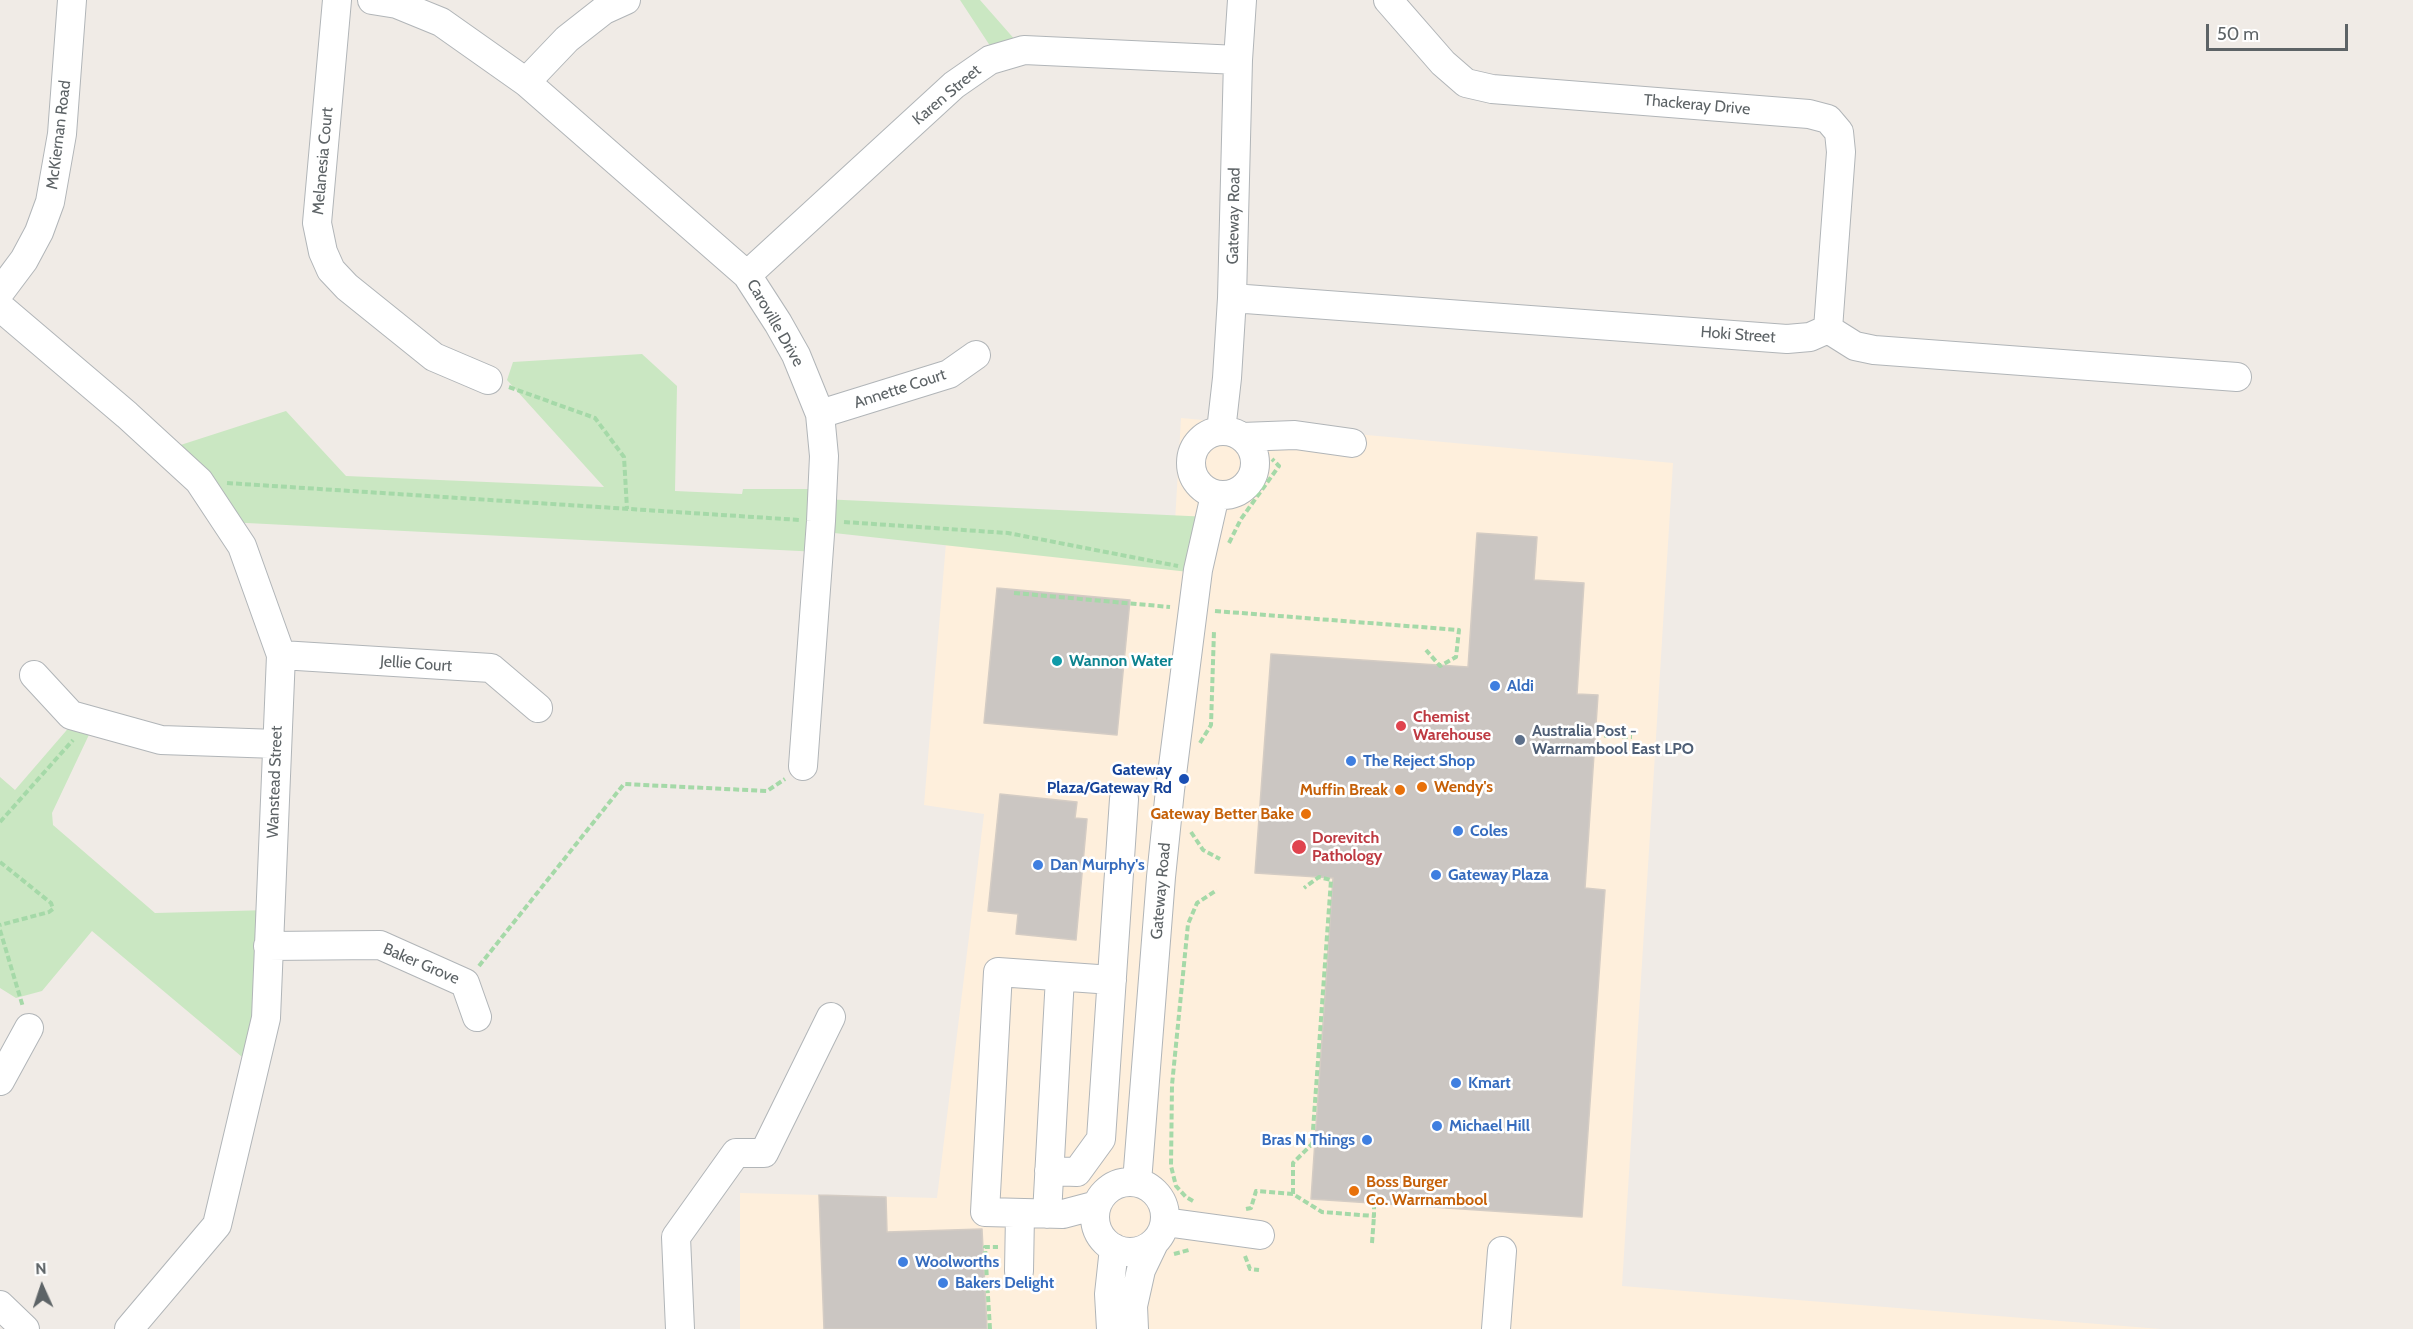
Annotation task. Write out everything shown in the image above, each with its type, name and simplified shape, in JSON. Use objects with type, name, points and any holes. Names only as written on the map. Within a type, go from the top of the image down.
[{"type":"street","name":"McKiernan Road","points":[[0,292],[24,260],[39,232],[50,202],[62,134],[72,0]]},
{"type":"street","name":"Melanesia Court","points":[[337,0],[317,223],[323,252],[330,270],[347,287],[434,357],[488,380]]},
{"type":"street","name":"Caroville Drive","points":[[372,0],[397,4],[441,22],[526,82],[747,275],[778,322],[796,355],[820,414],[824,456],[803,766]]},
{"type":"street","points":[[526,82],[567,39],[604,10],[626,0]]},
{"type":"street","name":"Gateway Road","points":[[1231,434],[1227,378],[1232,298],[1238,60],[1242,0]]},
{"type":"street","name":"Thackeray Drive","points":[[1388,0],[1443,63],[1466,83],[1492,89],[1809,114],[1828,119],[1839,132],[1841,152],[1828,329]]},
{"type":"street","name":"Karen Street","points":[[747,275],[954,85],[990,60],[1024,50],[1238,60]]},
{"type":"street","name":"Hoki Street","points":[[1232,298],[1787,339],[1810,337],[1828,329]]},
{"type":"street","name":"Wanstead Street","points":[[0,307],[128,415],[199,481],[242,546],[281,655],[266,1018],[217,1225],[129,1329]]},
{"type":"street","points":[[1828,329],[1855,346],[1874,350],[2237,376]]},
{"type":"street","name":"Annette Court","points":[[820,414],[949,374],[976,355]]},
{"type":"street","points":[[1231,434],[1253,450],[1263,462]]},
{"type":"street","points":[[1231,434],[1295,435],[1339,441],[1263,462],[1250,482],[1238,492],[1223,496],[1215,495],[1207,491],[1194,478],[1191,460],[1193,452],[1204,437],[1231,434]]},
{"type":"street","name":"Gateway Road","points":[[1137,1182],[1176,811],[1200,610],[1198,570],[1215,495]]},
{"type":"street","name":"Jellie Court","points":[[281,655],[491,669],[538,708]]},
{"type":"street","points":[[34,675],[71,715],[90,721],[161,740],[277,744]]},
{"type":"street","points":[[1050,1171],[1077,1172],[1101,1139],[1124,799],[1176,811]]},
{"type":"street","name":"Baker Grove","points":[[268,946],[380,945],[465,983],[477,1017]]},
{"type":"street","points":[[1112,980],[998,972],[985,1212],[1044,1214],[1103,1228],[1128,1252],[1142,1250],[1196,1226],[1252,1244]]},
{"type":"street","points":[[1019,1258],[1044,1214],[1050,1171],[1060,977]]},
{"type":"street","points":[[680,1329],[676,1237],[736,1153],[764,1153],[831,1017]]},
{"type":"street","points":[[0,1081],[29,1028]]},
{"type":"street","points":[[1111,1329],[1103,1228],[1103,1194],[1113,1186],[1124,1182],[1137,1182],[1147,1186],[1162,1201],[1163,1240],[1141,1270],[1133,1306],[1134,1329]]},
{"type":"street","points":[[1496,1329],[1502,1251]]},
{"type":"street","points":[[0,1305],[25,1329]]},
{"type":"path","points":[[488,380],[595,418],[624,457],[627,509]]},
{"type":"path","points":[[1228,546],[1241,519],[1278,466],[1263,462]]},
{"type":"path","points":[[199,481],[1008,532],[1198,570]]},
{"type":"path","points":[[1014,593],[1459,630],[1456,657],[1440,666],[1426,650]]},
{"type":"path","points":[[1194,752],[1210,724],[1216,634],[1200,610]]},
{"type":"path","points":[[0,822],[90,721]]},
{"type":"path","points":[[1595,735],[1632,737]]},
{"type":"path","points":[[465,983],[624,784],[767,791],[803,766]]},
{"type":"path","points":[[1176,811],[1203,850],[1220,859]]},
{"type":"path","points":[[0,862],[51,903],[53,909],[0,926]]},
{"type":"path","points":[[1293,1194],[1293,1162],[1312,1144],[1331,880],[1319,877],[1304,888]]},
{"type":"path","points":[[1163,1240],[1194,1249],[1199,1204],[1186,1197],[1176,1186],[1171,1166],[1172,1085],[1188,924],[1197,903],[1217,890]]},
{"type":"path","points":[[0,930],[29,1028]]},
{"type":"path","points":[[1240,1210],[1251,1208],[1256,1191],[1293,1194],[1322,1212],[1374,1216]]},
{"type":"path","points":[[1372,1243],[1374,1203]]},
{"type":"path","points":[[1252,1244],[1250,1269],[1258,1270]]},
{"type":"path","points":[[990,1329],[985,1247],[1019,1258]]},
{"type":"shaded area","points":[[1181,418],[1673,463],[1622,1286],[2161,1329],[740,1329],[740,1193],[937,1198],[984,814],[924,805],[946,543],[1173,557]]},
{"type":"green space","points":[[960,0],[980,0],[1024,50],[998,58]]},
{"type":"green space","points":[[642,354],[677,386],[675,491],[742,494],[743,489],[822,489],[822,499],[1210,517],[1198,573],[834,533],[819,552],[227,522],[165,450],[286,411],[346,476],[604,487],[507,380],[513,362]]},
{"type":"green space","points":[[78,717],[95,722],[52,813],[53,825],[155,913],[270,910],[254,1067],[92,931],[42,991],[16,998],[0,988],[0,777],[15,790]]},
{"type":"building","name":"Gateway Plaza","points":[[1477,533],[1537,537],[1534,580],[1584,583],[1577,694],[1598,695],[1585,888],[1605,890],[1582,1217],[1311,1199],[1333,878],[1255,873],[1271,654],[1468,667]]},
{"type":"building","name":"Wannon Water","points":[[997,588],[1130,600],[1117,735],[984,723]]},
{"type":"building","name":"Dan Murphy's","points":[[1000,794],[1077,802],[1075,818],[1087,819],[1076,940],[1016,934],[1018,914],[988,911]]},
{"type":"building","name":"Woolworths","points":[[819,1195],[886,1197],[887,1232],[982,1229],[987,1329],[824,1329]]},
{"type":"place","name":"Wannon Water","points":[[1057,661]]},
{"type":"place","name":"Aldi","points":[[1495,686]]},
{"type":"place","name":"Chemist Warehouse","points":[[1401,726]]},
{"type":"place","name":"Australia Post - Warrnambool East LPO","points":[[1520,740]]},
{"type":"place","name":"The Reject Shop","points":[[1351,761]]},
{"type":"place","name":"Gateway Plaza/Gateway Rd","points":[[1184,779]]},
{"type":"place","name":"Wendy's","points":[[1422,787]]},
{"type":"place","name":"Muffin Break","points":[[1400,790]]},
{"type":"place","name":"Gateway Better Bake","points":[[1306,814]]},
{"type":"place","name":"Coles","points":[[1458,831]]},
{"type":"place","name":"Dorevitch Pathology","points":[[1299,847]]},
{"type":"place","name":"Dan Murphy's","points":[[1038,865]]},
{"type":"place","name":"Gateway Plaza","points":[[1436,875]]},
{"type":"place","name":"Kmart","points":[[1456,1083]]},
{"type":"place","name":"Michael Hill","points":[[1437,1126]]},
{"type":"place","name":"Bras N Things","points":[[1367,1140]]},
{"type":"place","name":"Boss Burger Co. Warrnambool","points":[[1354,1191]]},
{"type":"place","name":"Woolworths","points":[[903,1262]]},
{"type":"place","name":"Bakers Delight","points":[[943,1283]]}]
